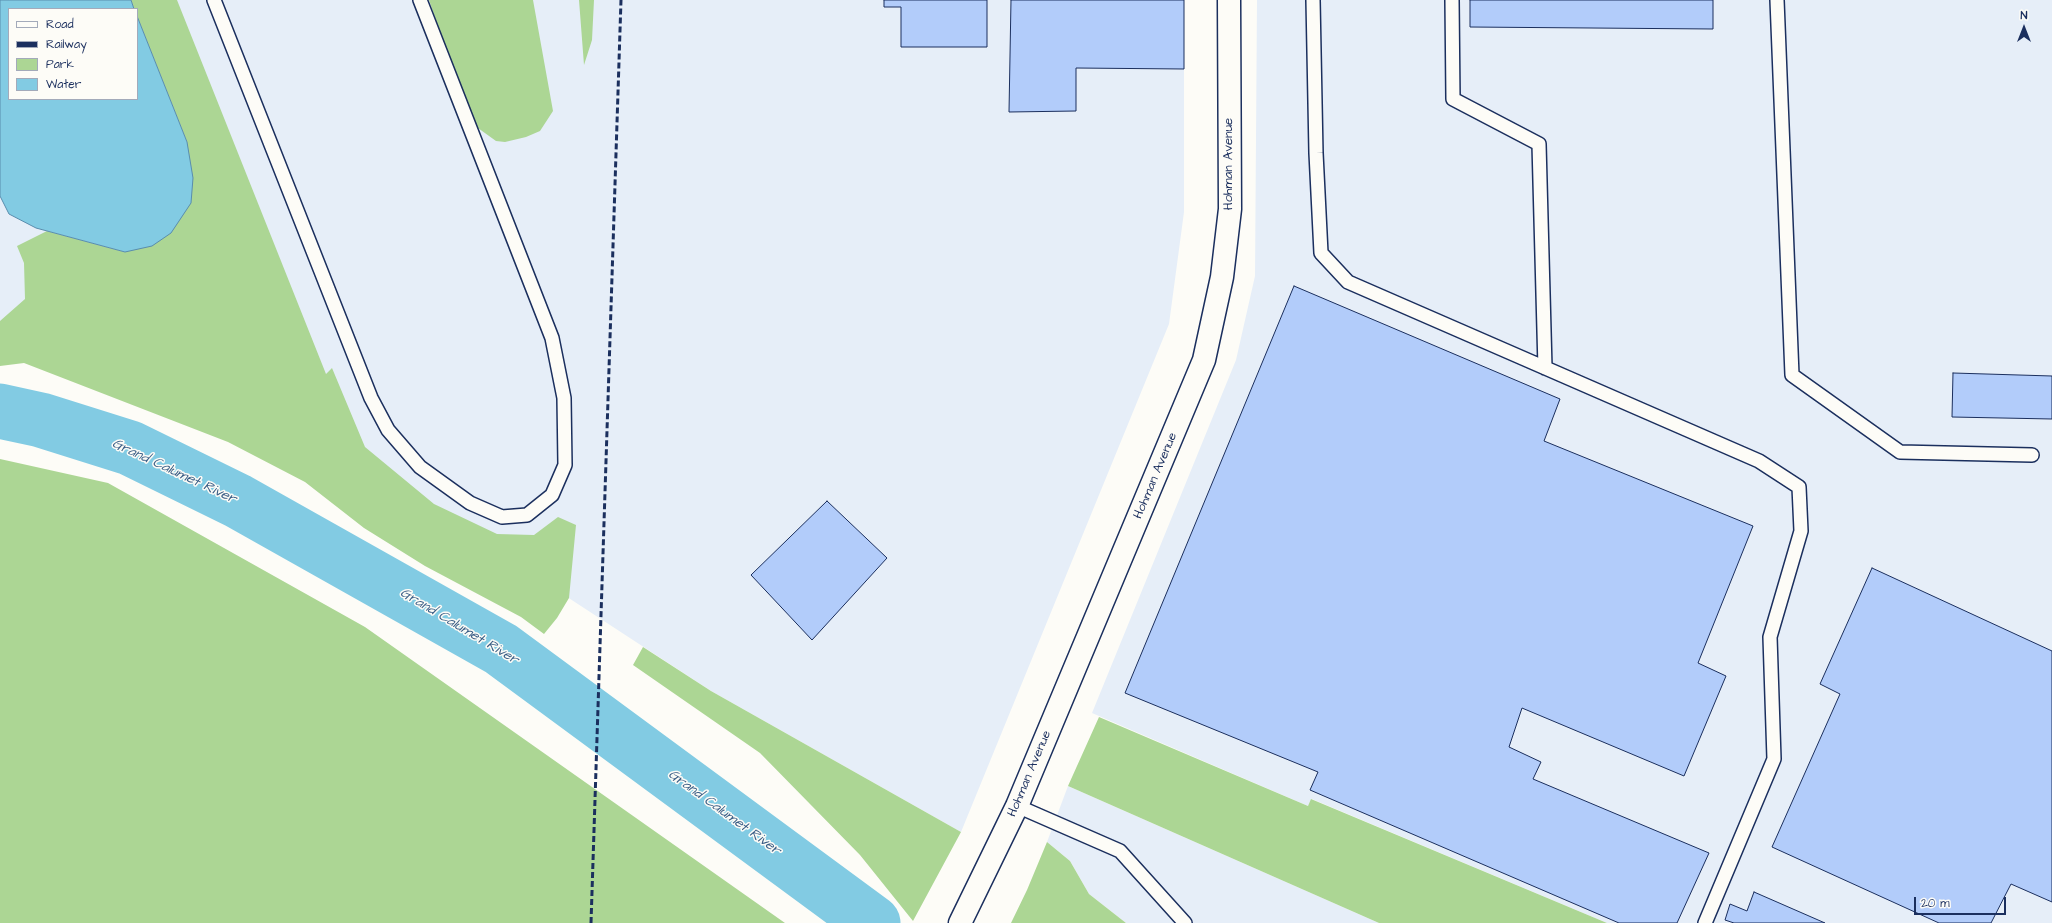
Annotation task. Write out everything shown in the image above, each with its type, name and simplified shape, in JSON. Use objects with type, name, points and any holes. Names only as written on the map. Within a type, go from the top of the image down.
[{"type":"main road","name":"Hohman Avenue","points":[[960,923],[1017,806],[1204,360],[1222,277],[1230,209],[1229,0]]},
{"type":"lane","points":[[214,0],[371,398],[388,430],[420,467],[470,503],[502,517],[527,515],[552,495],[565,465],[564,398],[552,338],[420,0]]},
{"type":"lane","points":[[1313,0],[1316,154],[1321,254],[1348,282],[1759,460],[1799,487],[1801,531],[1770,637],[1774,759],[1705,923]]},
{"type":"lane","points":[[1452,0],[1453,99],[1539,144],[1545,368]]},
{"type":"lane","points":[[1777,0],[1792,375],[1900,452],[2032,455]]},
{"type":"lane","points":[[1017,806],[1120,851],[1185,923]]},
{"type":"shaded area","points":[[0,0],[1184,0],[1184,212],[1169,324],[961,832],[711,691],[229,376],[0,355]]},
{"type":"shaded area","points":[[1257,0],[2052,0],[2052,923],[1607,923],[1312,799],[1308,806],[1092,713],[1236,360],[1255,276]]},
{"type":"shaded area","points":[[1068,786],[1379,923],[1126,923],[1089,894],[1070,861],[1047,842]]},
{"type":"green space","points":[[131,0],[177,0],[326,374],[332,368],[365,447],[434,504],[497,534],[534,535],[558,517],[576,525],[569,598],[557,618],[544,634],[521,617],[425,566],[364,528],[305,482],[228,442],[24,363],[0,366],[0,321],[25,299],[24,263],[17,246],[47,231],[125,252],[187,142],[138,19],[138,8],[134,8]]},
{"type":"green space","points":[[429,0],[533,0],[553,111],[540,131],[526,137],[505,142],[496,141],[471,123]]},
{"type":"green space","points":[[579,0],[594,0],[592,40],[584,65]]},
{"type":"green space","points":[[0,459],[108,483],[365,627],[785,923],[0,923]]},
{"type":"green space","points":[[643,647],[711,691],[961,832],[913,921],[860,855],[760,753],[633,665]]},
{"type":"green space","points":[[1099,717],[1308,806],[1311,799],[1607,923],[1379,923],[1068,786]]},
{"type":"green space","points":[[1047,842],[1070,861],[1089,894],[1126,923],[1011,923],[1027,890]]},
{"type":"water","points":[[0,0],[131,0],[134,8],[8,8],[8,100],[138,100],[138,19],[187,142],[193,178],[191,203],[171,233],[152,246],[125,252],[36,228],[9,214],[0,196]]},
{"type":"building","points":[[884,0],[987,0],[987,47],[901,47],[901,7],[884,7]]},
{"type":"building","points":[[1011,0],[1184,0],[1184,69],[1076,68],[1076,111],[1009,112]]},
{"type":"building","points":[[1470,0],[1713,0],[1713,29],[1470,27]]},
{"type":"building","points":[[1294,286],[1560,399],[1544,441],[1753,526],[1698,663],[1726,676],[1684,776],[1522,708],[1509,747],[1541,762],[1533,779],[1709,853],[1677,923],[1619,923],[1310,790],[1318,772],[1125,693]]},
{"type":"building","points":[[1953,373],[2052,376],[2052,419],[1952,417]]},
{"type":"building","points":[[827,501],[887,558],[812,640],[751,575]]},
{"type":"building","points":[[1872,568],[2052,651],[2052,902],[2011,884],[1991,923],[1939,923],[1772,847],[1840,694],[1820,684]]},
{"type":"building","points":[[1754,892],[1825,923],[1734,923],[1725,920],[1730,904],[1747,911]]},
{"type":"waterway","name":"Grand Calumet River","points":[[0,411],[41,420],[130,448],[238,501],[501,649],[873,923]]},
{"type":"railway","points":[[591,923],[621,0]]}]
